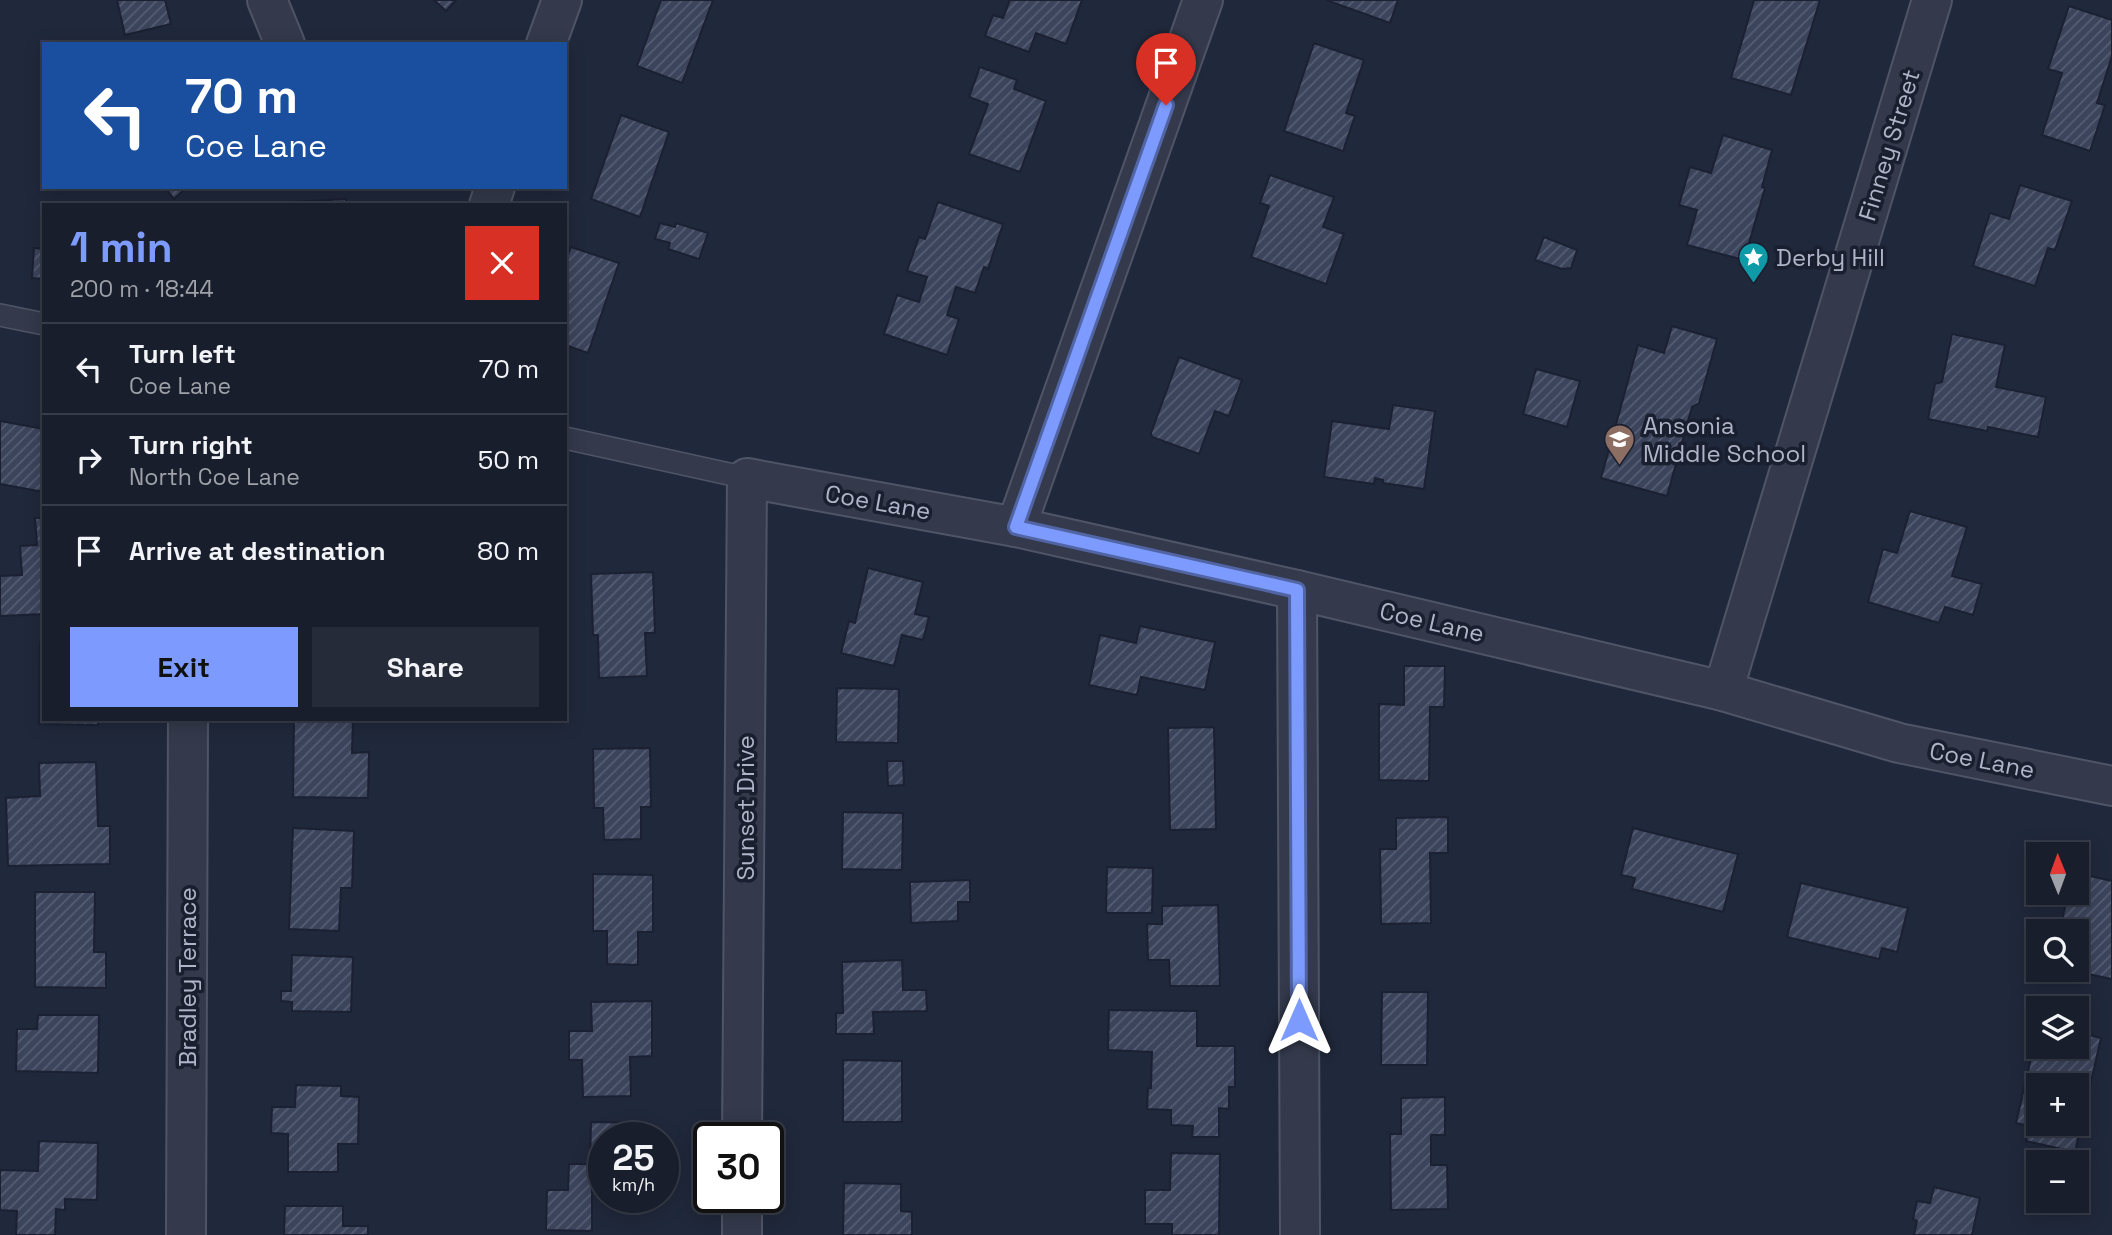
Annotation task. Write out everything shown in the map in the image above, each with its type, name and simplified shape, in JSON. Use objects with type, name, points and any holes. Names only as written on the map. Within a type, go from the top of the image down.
[{"type":"street","points":[[267,0],[284,42]]},
{"type":"street","points":[[547,42],[562,0]]},
{"type":"street","points":[[1016,527],[1203,0]]},
{"type":"street","name":"Finney Street","points":[[1723,691],[1932,0]]},
{"type":"street","name":"Coe Lane","points":[[747,478],[1016,527],[1297,590],[1723,691],[1899,743],[2112,786]]},
{"type":"street","name":"Sunset Drive","points":[[742,1122],[747,478]]},
{"type":"street","points":[[1297,590],[1300,1235]]},
{"type":"street","name":"Bradley Terrace","points":[[186,1235],[188,721]]},
{"type":"street","points":[[742,1213],[742,1235]]},
{"type":"lane","points":[[0,315],[42,324]]},
{"type":"lane","points":[[567,438],[747,478]]},
{"type":"building","points":[[117,0],[165,0],[171,24],[125,35]]},
{"type":"building","points":[[434,0],[456,0],[446,11]]},
{"type":"building","points":[[661,0],[713,0],[682,83],[637,66]]},
{"type":"building","points":[[1010,0],[1082,0],[1066,44],[1036,33],[1029,52],[985,36],[993,15],[1003,18]]},
{"type":"building","points":[[1326,0],[1398,0],[1390,23]]},
{"type":"building","points":[[1754,0],[1820,0],[1791,95],[1731,78]]},
{"type":"building","points":[[2069,6],[2112,20],[2112,56],[2097,103],[2105,105],[2090,151],[2042,135],[2062,73],[2048,69]]},
{"type":"building","points":[[1314,43],[1364,60],[1346,113],[1355,116],[1343,151],[1284,131]]},
{"type":"building","points":[[980,67],[1017,80],[1014,89],[1046,101],[1020,172],[969,154],[988,104],[969,97]]},
{"type":"building","points":[[621,115],[669,132],[640,217],[591,199]]},
{"type":"building","points":[[1723,135],[1772,150],[1762,187],[1765,188],[1744,260],[1687,245],[1697,210],[1679,205],[1690,167],[1711,173]]},
{"type":"building","points":[[1270,175],[1334,197],[1323,227],[1344,234],[1326,284],[1251,257],[1269,206],[1260,203]]},
{"type":"building","points":[[2020,185],[2072,201],[2055,250],[2048,248],[2035,286],[1973,266],[1990,213],[2009,219]]},
{"type":"building","points":[[166,189],[185,189],[174,199]]},
{"type":"building","points":[[346,199],[346,203],[294,202]]},
{"type":"building","points":[[938,202],[1003,224],[988,269],[984,267],[975,293],[956,287],[947,315],[959,319],[947,355],[884,334],[897,295],[919,302],[927,277],[907,271],[919,237],[925,239]]},
{"type":"building","points":[[660,223],[675,227],[676,223],[708,233],[699,259],[668,249],[670,243],[655,239]]},
{"type":"building","points":[[1544,237],[1577,250],[1571,268],[1562,269],[1535,260]]},
{"type":"building","points":[[571,247],[619,263],[588,353],[567,346],[567,257]]},
{"type":"building","points":[[34,248],[42,249],[42,279],[32,278]]},
{"type":"building","points":[[1672,326],[1717,339],[1699,403],[1692,407],[1667,496],[1601,478],[1638,345],[1664,353]]},
{"type":"building","points":[[1952,334],[2005,345],[1996,387],[2046,397],[2038,437],[1988,427],[1987,431],[1928,419],[1935,384],[1942,382]]},
{"type":"building","points":[[1179,357],[1242,380],[1229,416],[1215,411],[1199,454],[1152,437],[1151,433]]},
{"type":"building","points":[[1536,369],[1580,381],[1567,427],[1523,414]]},
{"type":"building","points":[[1393,405],[1435,411],[1424,489],[1383,483],[1383,480],[1375,478],[1374,484],[1324,477],[1332,421],[1389,429]]},
{"type":"building","points":[[0,421],[42,429],[42,492],[0,484]]},
{"type":"building","points":[[1910,511],[1967,527],[1952,576],[1982,584],[1973,615],[1945,607],[1939,623],[1868,602],[1883,549],[1897,553]]},
{"type":"building","points":[[35,518],[42,518],[42,614],[0,616],[0,576],[22,575],[20,546],[37,545]]},
{"type":"building","points":[[868,568],[923,582],[915,614],[929,617],[923,640],[902,635],[894,666],[841,653],[849,621],[855,623]]},
{"type":"building","points":[[653,572],[655,633],[645,633],[647,676],[599,678],[598,635],[593,635],[591,574]]},
{"type":"building","points":[[1140,626],[1215,642],[1205,690],[1141,677],[1137,695],[1089,685],[1100,635],[1136,643]]},
{"type":"building","points":[[42,643],[42,721],[98,721],[98,725],[39,724]]},
{"type":"building","points":[[1404,666],[1445,666],[1444,707],[1430,707],[1429,781],[1379,780],[1379,704],[1404,705]]},
{"type":"building","points":[[837,688],[899,689],[898,743],[836,742]]},
{"type":"building","points":[[294,721],[353,721],[352,753],[369,752],[368,798],[293,797]]},
{"type":"building","points":[[1214,727],[1216,829],[1170,830],[1168,728]]},
{"type":"building","points":[[650,748],[651,807],[641,807],[641,839],[604,840],[603,808],[594,808],[593,749]]},
{"type":"building","points":[[887,761],[903,761],[904,785],[888,786]]},
{"type":"building","points":[[96,762],[98,826],[110,826],[110,864],[8,866],[6,798],[40,796],[39,763]]},
{"type":"building","points":[[843,812],[903,813],[902,870],[842,869]]},
{"type":"building","points":[[1448,817],[1448,853],[1430,853],[1431,923],[1381,924],[1380,849],[1396,849],[1396,818]]},
{"type":"building","points":[[293,828],[354,831],[352,888],[341,888],[339,931],[289,929]]},
{"type":"building","points":[[1633,828],[1738,854],[1723,912],[1632,889],[1635,878],[1621,875]]},
{"type":"building","points":[[1107,867],[1153,868],[1152,913],[1106,913]]},
{"type":"building","points":[[593,874],[653,875],[653,932],[638,932],[638,965],[607,964],[607,931],[593,931]]},
{"type":"building","points":[[2090,876],[2112,881],[2112,979],[2089,974],[2089,919],[2062,919],[2065,905],[2090,905]]},
{"type":"building","points":[[970,880],[970,902],[958,902],[958,921],[911,923],[910,882]]},
{"type":"building","points":[[1801,883],[1908,908],[1897,952],[1882,948],[1879,959],[1787,937]]},
{"type":"building","points":[[35,892],[95,892],[94,952],[106,952],[106,988],[35,987]]},
{"type":"building","points":[[1218,905],[1220,986],[1170,986],[1169,960],[1148,960],[1147,924],[1162,924],[1162,906]]},
{"type":"building","points":[[292,955],[353,957],[351,1012],[292,1011],[292,1002],[281,1001],[281,991],[291,991]]},
{"type":"building","points":[[902,960],[903,990],[926,990],[927,1011],[873,1012],[874,1034],[836,1034],[836,1013],[843,1013],[842,962]]},
{"type":"building","points":[[1382,992],[1428,992],[1427,1065],[1381,1065]]},
{"type":"building","points":[[652,1001],[652,1056],[630,1057],[631,1096],[583,1097],[582,1060],[569,1060],[569,1031],[592,1031],[591,1002]]},
{"type":"building","points":[[1109,1010],[1197,1011],[1197,1046],[1235,1046],[1235,1087],[1229,1087],[1229,1109],[1219,1108],[1219,1137],[1192,1137],[1193,1126],[1171,1125],[1171,1110],[1147,1109],[1148,1088],[1151,1088],[1152,1052],[1108,1050]]},
{"type":"building","points":[[38,1015],[99,1015],[98,1073],[16,1071],[17,1029],[37,1029]]},
{"type":"building","points":[[2089,1035],[2101,1038],[2089,1091],[2089,1073],[2028,1073],[2031,1059],[2089,1059]]},
{"type":"building","points":[[843,1060],[902,1061],[902,1122],[843,1122]]},
{"type":"building","points":[[2026,1080],[2026,1125],[2016,1123]]},
{"type":"building","points":[[296,1085],[341,1086],[341,1096],[359,1097],[358,1144],[338,1144],[338,1172],[288,1172],[288,1134],[271,1133],[272,1107],[295,1107]]},
{"type":"building","points":[[1445,1097],[1445,1135],[1431,1135],[1431,1165],[1447,1165],[1448,1209],[1391,1210],[1390,1134],[1401,1134],[1401,1098]]},
{"type":"building","points":[[2027,1136],[2079,1136],[2075,1150],[2026,1141]]},
{"type":"building","points":[[39,1141],[98,1143],[97,1200],[65,1199],[65,1210],[56,1209],[55,1235],[16,1235],[17,1211],[0,1210],[0,1170],[38,1171]]},
{"type":"building","points":[[1171,1153],[1220,1154],[1219,1235],[1172,1235],[1172,1224],[1145,1224],[1145,1190],[1170,1190]]},
{"type":"building","points":[[569,1164],[588,1164],[588,1213],[592,1213],[592,1231],[546,1230],[547,1190],[568,1190]]},
{"type":"building","points":[[844,1183],[901,1184],[901,1211],[912,1212],[912,1235],[843,1235]]},
{"type":"building","points":[[1934,1187],[1980,1198],[1972,1235],[1914,1235],[1917,1221],[1913,1219],[1917,1201],[1930,1203]]},
{"type":"building","points":[[285,1206],[343,1206],[343,1226],[368,1226],[368,1235],[284,1235]]},
{"type":"place","name":"Derby Hill","points":[[1753,284]]},
{"type":"place","name":"Ansonia Middle School","points":[[1620,466]]},
{"type":"route","points":[[1166,105],[1016,527],[1297,590],[1299,1020]]}]
